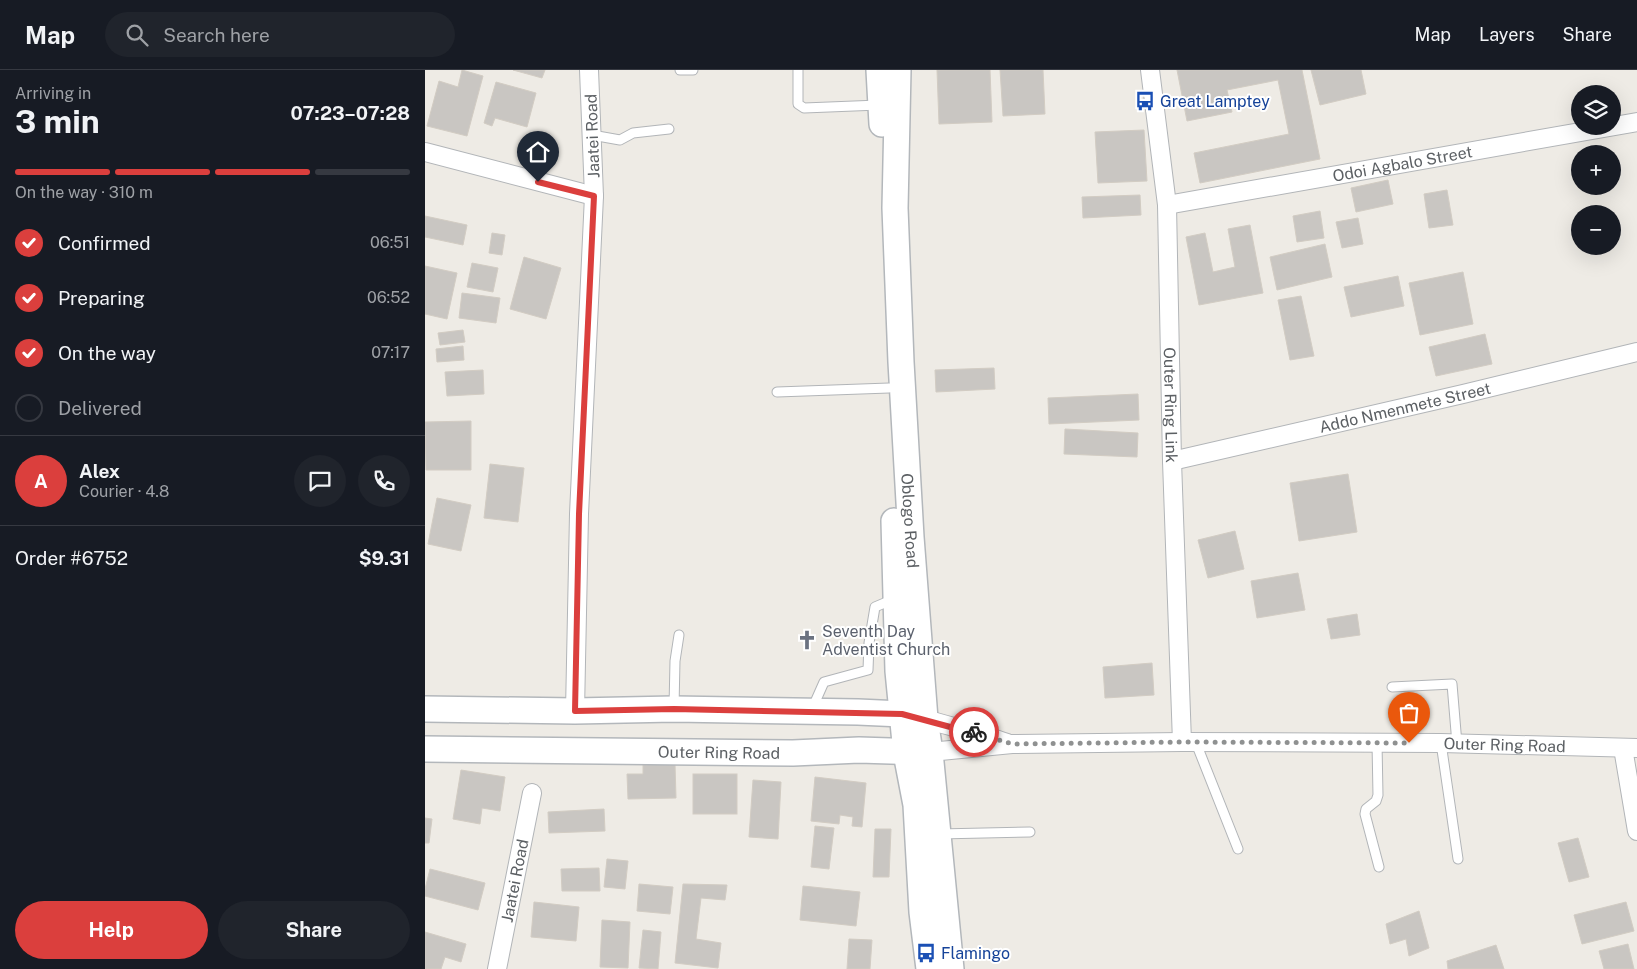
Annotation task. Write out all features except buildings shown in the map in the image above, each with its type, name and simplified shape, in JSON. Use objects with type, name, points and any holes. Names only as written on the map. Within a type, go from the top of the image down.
[{"type":"main road","name":"Oblogo Road","points":[[879,70],[898,671],[914,716]]},
{"type":"main road","name":"Oblogo Road","points":[[898,70],[895,208],[899,323],[911,537],[914,716],[918,752],[939,834],[951,969]]},
{"type":"main road","name":"Outer Ring Road","points":[[425,709],[575,711],[674,709],[811,711],[914,716]]},
{"type":"main road","name":"Outer Ring Road","points":[[425,749],[793,753],[859,750],[918,752]]},
{"type":"main road","name":"Oblogo Road","points":[[918,752],[916,805],[922,912],[929,969]]},
{"type":"street","name":"Jaatei Road","points":[[575,711],[579,514],[594,196],[589,70]]},
{"type":"street","name":"Outer Ring Link","points":[[1149,70],[1167,205],[1172,461],[1189,742]]},
{"type":"street","name":"Odoi Agbalo Street","points":[[1167,205],[1637,122]]},
{"type":"street","points":[[425,152],[594,196]]},
{"type":"street","name":"Addo Nmenmete Street","points":[[1172,461],[1444,399],[1637,352]]},
{"type":"street","name":"Outer Ring Road","points":[[914,716],[1012,744]]},
{"type":"street","name":"Outer Ring Road","points":[[918,752],[1012,744],[1189,742],[1377,743],[1630,748]]},
{"type":"street","points":[[1630,748],[1637,831]]},
{"type":"street","name":"Jaatei Road","points":[[497,969],[532,793]]},
{"type":"lane","points":[[681,70],[693,70]]},
{"type":"lane","points":[[798,70],[798,104],[804,108],[881,105]]},
{"type":"lane","points":[[592,135],[620,140],[633,133],[669,130]]},
{"type":"lane","points":[[777,392],[889,388]]},
{"type":"lane","points":[[811,711],[824,682],[868,670],[869,643],[875,607],[896,598]]},
{"type":"lane","points":[[674,709],[675,661],[679,635]]},
{"type":"lane","points":[[1392,687],[1452,684],[1449,744],[1458,859]]},
{"type":"lane","points":[[1189,742],[1238,849]]},
{"type":"lane","points":[[1377,743],[1376,801],[1366,808],[1365,814],[1379,867]]},
{"type":"lane","points":[[939,834],[1030,832]]},
{"type":"way so far","points":[[974,732],[1012,744],[1182,742],[1409,743]]},
{"type":"place","name":"Great Lamptey","points":[[1145,101]]},
{"type":"place","name":"Seventh Day Adventist Church","points":[[807,640]]},
{"type":"place","name":"Flamingo","points":[[926,953]]},
{"type":"route","points":[[538,182],[594,196],[579,514],[575,711],[674,709],[902,714],[974,732]]}]
